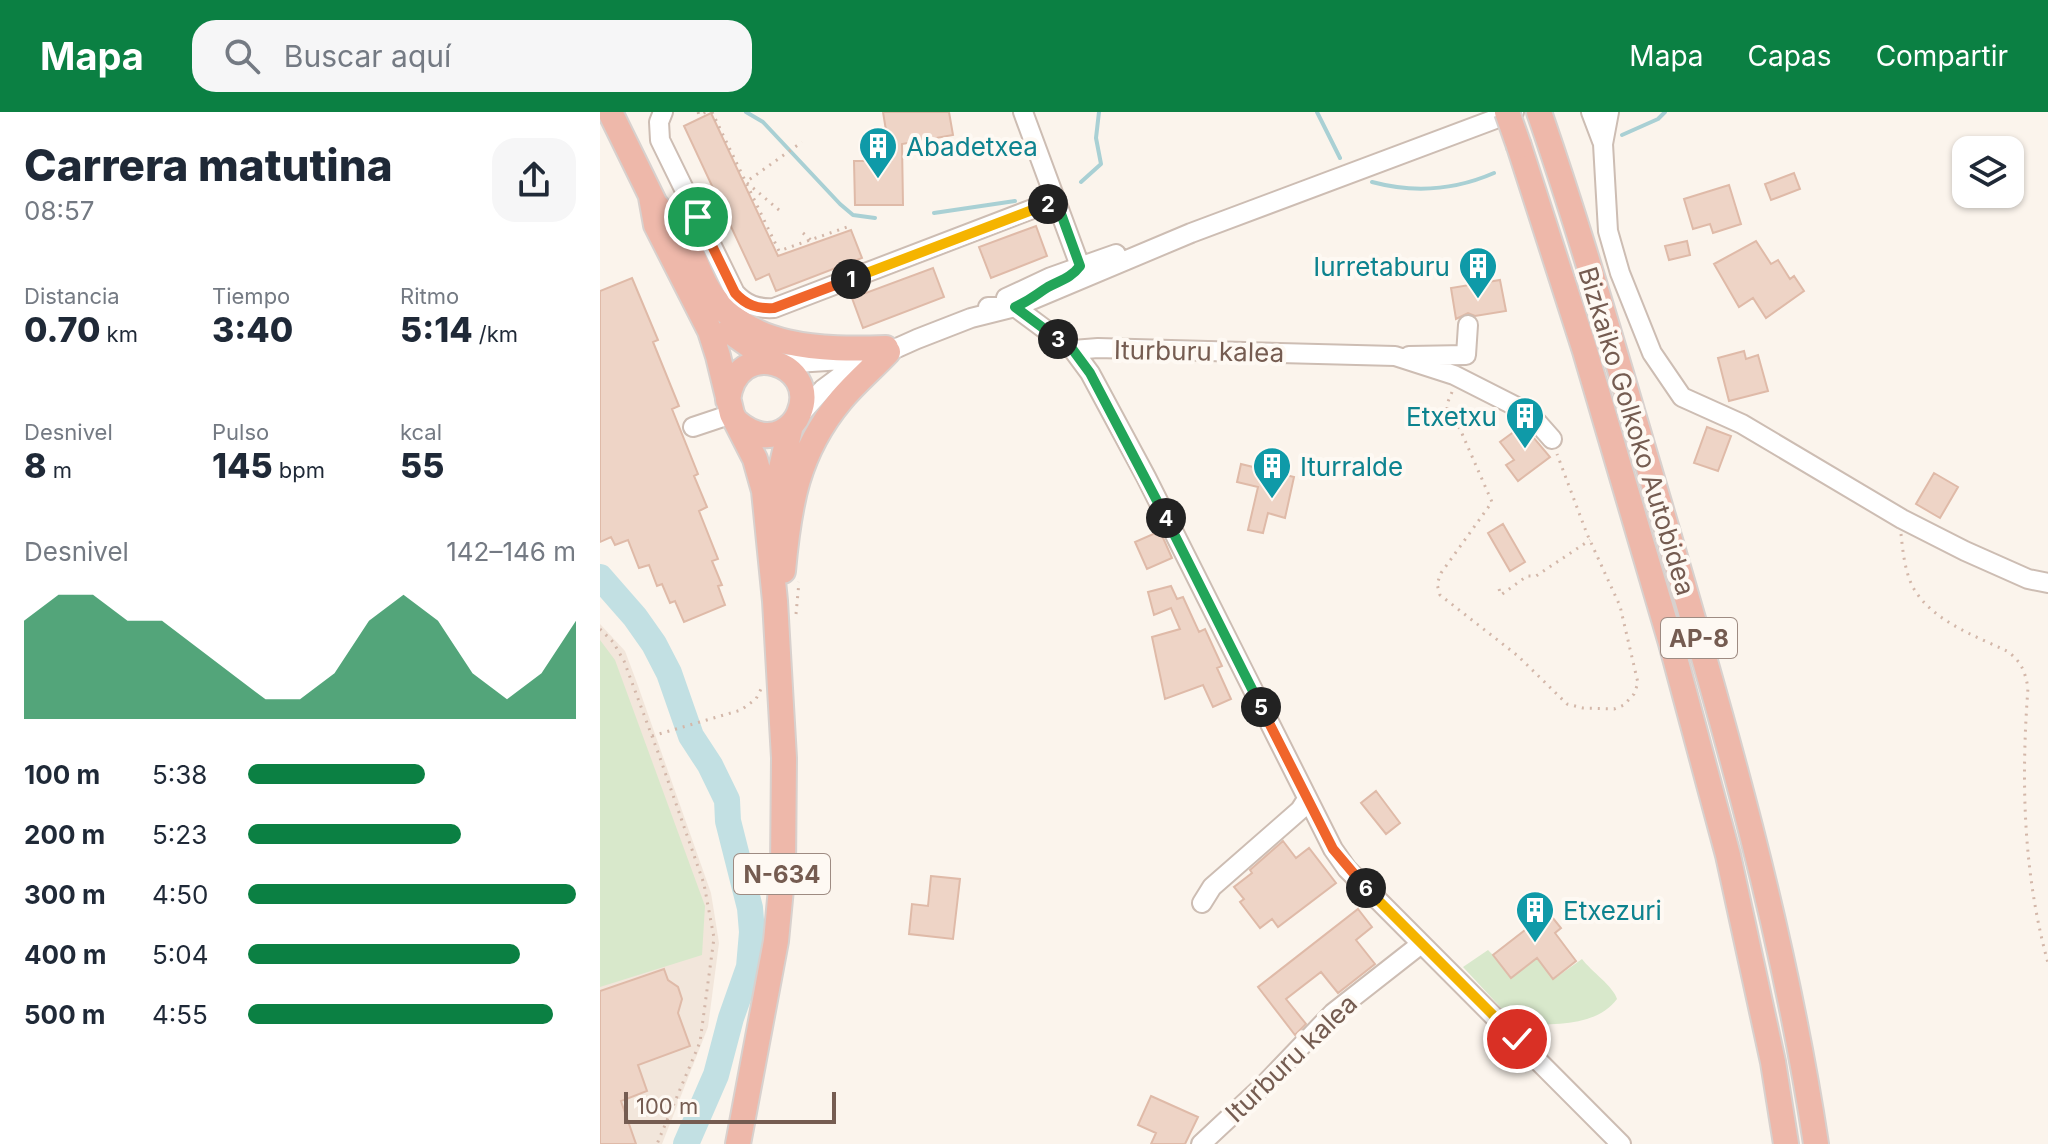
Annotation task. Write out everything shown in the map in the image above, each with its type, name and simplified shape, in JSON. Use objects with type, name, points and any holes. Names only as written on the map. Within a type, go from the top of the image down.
[{"type":"highway","name":"N-634","points":[[610,112],[698,288],[719,321],[791,372],[799,382],[801,407],[776,490],[775,601]]},
{"type":"highway","name":"Bizkaiko Golkoko Autobidea","points":[[1507,112],[1590,366],[1708,779],[1728,855],[1773,1062],[1786,1144]]},
{"type":"highway","name":"Bizkaiko Golkoko Autobidea","points":[[1539,112],[1693,616],[1753,837],[1802,1052],[1816,1144]]},
{"type":"highway","name":"N-634","points":[[651,197],[656,225],[710,331],[732,412],[755,459],[764,491],[775,601],[784,758],[783,868],[776,941],[738,1144]]},
{"type":"highway","points":[[651,197],[685,240],[713,296],[733,318],[752,330],[806,347],[887,350]]},
{"type":"highway","points":[[775,601],[784,571],[793,490],[807,453],[819,429],[842,398],[887,350]]},
{"type":"highway","points":[[776,363],[751,364],[741,370],[734,379],[732,412],[757,435],[781,432],[794,422]]},
{"type":"street","points":[[663,112],[659,122],[660,140],[735,293],[744,302],[762,309],[788,302],[1056,200]]},
{"type":"street","points":[[1023,112],[1080,266]]},
{"type":"street","points":[[794,422],[823,389],[850,369],[887,350],[971,318],[1015,307],[1191,233],[1514,112]]},
{"type":"street","points":[[1601,113],[1608,231],[1620,273],[1652,353],[1682,397],[1742,424],[1902,519],[2028,579],[2048,583]]},
{"type":"street","points":[[971,318],[978,311],[1080,266],[1191,233]]},
{"type":"street","points":[[1080,266],[1096,267],[1133,253],[1150,252]]},
{"type":"street","points":[[1035,299],[1045,289],[1073,275],[1080,266]]},
{"type":"street","points":[[988,307],[1015,307],[1073,350]]},
{"type":"street","name":"Iturburu kalea","points":[[1073,350],[1466,355],[1468,325]]},
{"type":"street","points":[[776,363],[843,360],[887,350]]},
{"type":"street","name":"Iturburu kalea","points":[[1073,350],[1090,373],[1146,477],[1333,849],[1347,869],[1621,1144]]},
{"type":"street","name":"Iturburu kalea","points":[[1395,356],[1459,378],[1529,413],[1552,439]]},
{"type":"street","points":[[693,427],[732,412]]},
{"type":"street","points":[[1202,903],[1212,887],[1300,810],[1307,799]]},
{"type":"street","name":"Iturburu kalea","points":[[1201,1144],[1261,1088],[1333,1013],[1421,944]]},
{"type":"path","points":[[698,112],[699,115],[706,112]]},
{"type":"path","points":[[712,112],[779,251],[847,227]]},
{"type":"path","points":[[746,182],[802,142]]},
{"type":"path","points":[[746,182],[779,210]]},
{"type":"path","points":[[803,233],[811,240]]},
{"type":"path","points":[[1459,378],[1447,404],[1447,414],[1460,429],[1492,502],[1441,573],[1437,584],[1440,595],[1518,656],[1567,704],[1614,709],[1624,705],[1634,694],[1638,683],[1620,606],[1590,540],[1552,439]]},
{"type":"path","points":[[1902,519],[1899,527],[1905,564],[1914,589],[1934,613],[2007,651],[2018,659],[2026,672],[2024,785],[2029,872],[2036,919],[2048,963]]},
{"type":"path","points":[[1499,589],[1501,595],[1527,576],[1536,576],[1590,540]]},
{"type":"path","points":[[795,617],[799,603],[799,575]]},
{"type":"path","points":[[600,629],[613,642],[624,661],[652,736],[704,884],[714,938],[700,1042],[657,1144]]},
{"type":"path","points":[[652,736],[749,706],[756,699],[762,679]]},
{"type":"shaded area","points":[[600,624],[625,651],[637,683],[711,893],[719,943],[708,1027],[662,1144],[600,1144]]},
{"type":"green space","points":[[600,640],[615,660],[705,906],[702,955],[600,987]]},
{"type":"green space","points":[[1488,950],[1493,955],[1537,958],[1554,979],[1582,959],[1612,989],[1617,999],[1608,1008],[1585,1020],[1517,1025],[1463,967]]},
{"type":"building","points":[[883,112],[949,112],[953,135],[902,144],[903,205],[855,205],[854,161],[891,161]]},
{"type":"building","points":[[711,113],[778,256],[851,230],[862,258],[776,291],[769,274],[756,280],[684,126]]},
{"type":"building","points":[[1794,173],[1800,189],[1771,200],[1765,184]]},
{"type":"building","points":[[1729,185],[1741,224],[1713,233],[1710,224],[1693,229],[1684,199]]},
{"type":"building","points":[[1036,226],[1047,256],[991,278],[979,247]]},
{"type":"building","points":[[1687,241],[1690,255],[1669,260],[1665,246]]},
{"type":"building","points":[[1756,241],[1771,264],[1778,260],[1790,279],[1794,276],[1804,291],[1766,318],[1753,298],[1739,307],[1714,264]]},
{"type":"building","points":[[933,268],[944,297],[863,328],[852,298]]},
{"type":"building","points":[[632,278],[658,340],[653,342],[679,406],[672,409],[698,474],[694,476],[707,507],[699,511],[718,559],[712,561],[722,585],[718,586],[725,605],[684,622],[675,601],[670,603],[662,584],[657,586],[649,565],[639,568],[628,540],[615,545],[611,537],[600,542],[600,291]]},
{"type":"building","name":"Iurretaburu","points":[[1500,280],[1506,311],[1475,316],[1468,313],[1456,319],[1451,288]]},
{"type":"building","points":[[1744,351],[1746,359],[1758,355],[1768,391],[1729,401],[1718,358]]},
{"type":"building","name":"Etxetxu","points":[[1523,425],[1550,457],[1518,481],[1506,465],[1514,460],[1500,442]]},
{"type":"building","points":[[1707,427],[1731,436],[1718,471],[1694,463]]},
{"type":"building","name":"Iturralde","points":[[1241,464],[1294,477],[1285,518],[1268,513],[1263,533],[1248,530],[1258,487],[1237,482]]},
{"type":"building","points":[[1934,473],[1958,487],[1940,518],[1916,504]]},
{"type":"building","points":[[1503,524],[1525,562],[1510,571],[1488,533]]},
{"type":"building","points":[[1160,531],[1172,558],[1147,569],[1135,542]]},
{"type":"building","points":[[1171,586],[1177,599],[1183,597],[1199,632],[1205,629],[1222,666],[1217,668],[1231,699],[1213,707],[1203,685],[1165,699],[1152,637],[1180,629],[1171,608],[1154,615],[1148,592]]},
{"type":"building","points":[[1376,791],[1400,823],[1386,834],[1361,803]]},
{"type":"building","points":[[1283,841],[1296,858],[1309,848],[1336,883],[1278,927],[1272,919],[1260,928],[1240,902],[1244,899],[1234,887]]},
{"type":"building","points":[[931,876],[960,879],[953,939],[909,934],[912,904],[928,906]]},
{"type":"building","points":[[1358,909],[1372,927],[1356,940],[1375,964],[1338,993],[1321,972],[1286,999],[1306,1024],[1295,1035],[1258,987]]},
{"type":"building","name":"Etxezuri","points":[[1548,912],[1561,928],[1555,933],[1576,961],[1553,979],[1537,958],[1511,978],[1493,955]]},
{"type":"building","points":[[664,969],[668,980],[678,987],[682,999],[678,1013],[690,1046],[638,1065],[647,1091],[621,1101],[636,1144],[600,1144],[600,991]]},
{"type":"building","points":[[1151,1096],[1198,1117],[1185,1144],[1151,1144],[1156,1133],[1138,1125]]},
{"type":"waterway","points":[[746,112],[763,122],[853,215],[875,218]]},
{"type":"waterway","points":[[1081,182],[1101,164],[1096,138],[1099,112]]},
{"type":"waterway","points":[[1317,112],[1340,158]]},
{"type":"waterway","points":[[1622,135],[1658,119],[1665,112]]},
{"type":"waterway","points":[[1372,182],[1403,188],[1434,188],[1464,183],[1494,173]]},
{"type":"waterway","points":[[934,213],[1015,201]]},
{"type":"waterway","points":[[600,577],[654,644],[669,673],[691,736],[727,800],[728,821],[750,908],[752,932],[749,967],[716,1075],[686,1144]]},
{"type":"place","name":"Abadetxea","points":[[878,180]]},
{"type":"place","name":"Iurretaburu","points":[[1478,300]]},
{"type":"place","name":"Etxetxu","points":[[1525,450]]},
{"type":"place","name":"Iturralde","points":[[1272,500]]},
{"type":"place","name":"Etxezuri","points":[[1535,944]]},
{"type":"route","points":[[698,217],[735,293],[744,302],[762,309],[774,308],[1056,200],[1080,266],[1073,275],[1045,289],[1035,299],[1015,307],[1073,350],[1090,373],[1146,477],[1333,849],[1347,869],[1517,1039]]}]
